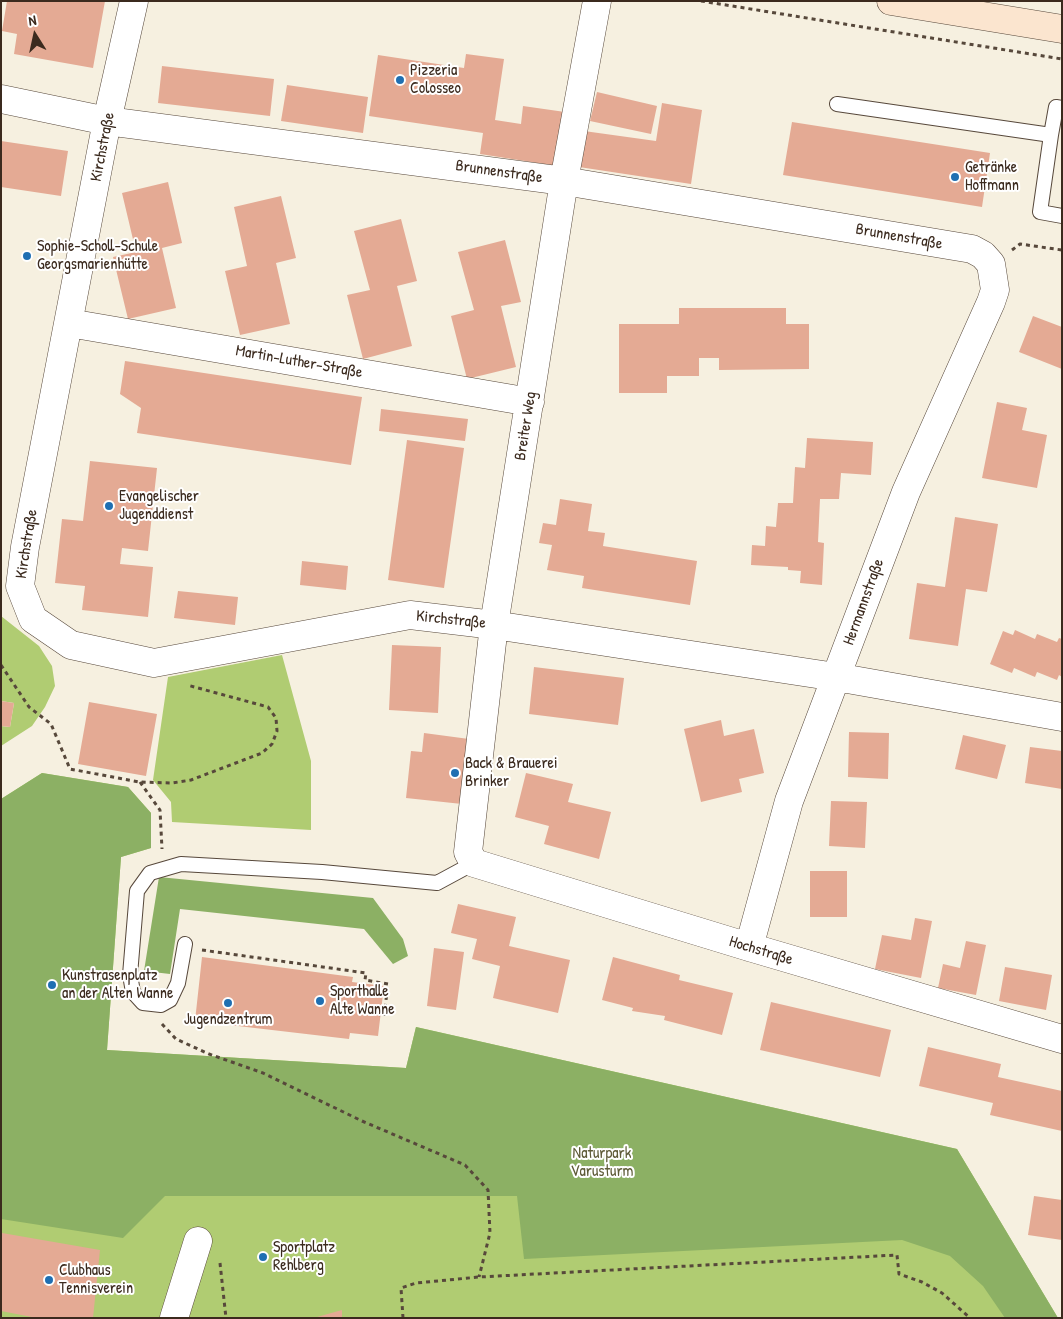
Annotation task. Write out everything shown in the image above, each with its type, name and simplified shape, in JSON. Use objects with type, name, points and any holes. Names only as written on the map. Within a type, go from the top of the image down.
[{"type":"main road","points":[[891,1],[1062,29]]},
{"type":"street","name":"Kirchstraße","points":[[134,1],[107,121],[25,547],[20,586],[33,619],[71,645],[154,663],[410,615],[494,625],[836,677],[1062,717]]},
{"type":"street","name":"Breiter Weg","points":[[471,857],[494,625],[564,181],[597,1]]},
{"type":"street","name":"Brunnenstraße","points":[[1,99],[107,121],[564,181],[972,249],[983,255],[991,264]]},
{"type":"street","name":"Hermannstraße","points":[[749,948],[789,801],[906,492],[991,302],[995,290],[991,264]]},
{"type":"street","name":"Martin-Luther-Straße","points":[[69,323],[530,402]]},
{"type":"street","name":"Hochstraße","points":[[471,857],[749,948],[1062,1039]]},
{"type":"street","points":[[174,1318],[198,1240]]},
{"type":"lane","points":[[837,104],[1051,135]]},
{"type":"lane","points":[[1062,108],[1056,107],[1040,212],[1062,216]]},
{"type":"lane","points":[[185,946],[178,983],[170,1000],[161,1004],[143,1003],[133,992],[130,975],[138,891],[150,873],[181,864],[322,872],[437,883],[471,857]]},
{"type":"path","points":[[701,1],[1062,59]]},
{"type":"path","points":[[991,264],[1020,244],[1062,250]]},
{"type":"path","points":[[1,665],[29,708],[51,724],[70,769],[139,782],[172,783],[191,780],[262,753],[272,744],[277,731],[276,718],[268,707],[184,684]]},
{"type":"path","points":[[139,782],[160,810],[162,870]]},
{"type":"path","points":[[185,946],[366,973],[365,980],[388,984],[384,1016],[380,1015]]},
{"type":"path","points":[[176,1039],[209,1054],[263,1072],[362,1121],[465,1165],[488,1190],[490,1233],[479,1277]]},
{"type":"path","points":[[198,1240],[219,1255],[226,1318]]},
{"type":"path","points":[[402,1318],[401,1288],[416,1283],[479,1277],[898,1255],[899,1274],[922,1282],[942,1293],[970,1318]]},
{"type":"green space","points":[[1,616],[39,646],[52,666],[55,686],[45,707],[32,726],[1,746],[1,726],[10,727],[14,703],[1,701]]},
{"type":"green space","points":[[282,655],[311,761],[311,830],[172,822],[171,802],[153,780],[168,677]]},
{"type":"green space","name":"Naturpark Varusturm","points":[[42,773],[128,787],[151,813],[151,848],[121,857],[107,1050],[406,1068],[416,1027],[957,1149],[1058,1318],[1,1318],[1,799]]},
{"type":"green space","name":"Naturpark Varusturm","points":[[42,773],[128,787],[151,813],[151,848],[121,857],[107,1050],[406,1068],[416,1027],[957,1149],[1058,1318],[1005,1318],[983,1286],[950,1256],[902,1240],[524,1259],[517,1196],[165,1196],[123,1238],[1,1219],[1,799]]},
{"type":"green space","points":[[159,877],[373,898],[403,939],[408,956],[393,964],[364,929],[180,909],[170,974],[144,971]]},
{"type":"building","points":[[7,1],[105,1],[93,68],[14,54],[17,34],[2,31]]},
{"type":"building","points":[[466,54],[504,59],[495,120],[521,124],[523,106],[565,112],[557,166],[480,154],[483,133],[369,116],[378,55],[464,68]]},
{"type":"building","points":[[162,66],[274,79],[270,116],[158,103]]},
{"type":"building","points":[[287,85],[368,97],[363,133],[281,121]]},
{"type":"building","points":[[597,92],[657,106],[651,134],[590,121]]},
{"type":"building","points":[[662,103],[702,110],[691,184],[579,167],[584,131],[656,141]]},
{"type":"building","points":[[792,122],[990,153],[982,207],[783,175]]},
{"type":"building","points":[[1,141],[68,151],[61,196],[1,187]]},
{"type":"building","points":[[168,182],[182,243],[162,248],[176,308],[128,319],[113,257],[136,252],[122,193]]},
{"type":"building","points":[[281,196],[296,258],[276,263],[290,324],[240,335],[225,271],[247,266],[234,207]]},
{"type":"building","points":[[401,219],[417,281],[397,286],[412,346],[363,359],[347,295],[370,290],[354,231]]},
{"type":"building","points":[[505,240],[521,302],[501,306],[516,367],[467,379],[451,316],[474,310],[458,252]]},
{"type":"building","points":[[679,308],[786,308],[786,324],[809,324],[809,369],[719,370],[719,358],[699,358],[699,376],[667,376],[667,393],[619,393],[619,324],[679,324]]},
{"type":"building","points":[[1033,316],[1062,327],[1062,369],[1019,352]]},
{"type":"building","points":[[125,361],[362,397],[351,465],[137,433],[141,408],[120,394]]},
{"type":"building","points":[[997,402],[1027,408],[1022,430],[1047,435],[1037,488],[982,478]]},
{"type":"building","points":[[381,409],[468,419],[465,441],[379,431]]},
{"type":"building","points":[[807,438],[873,442],[871,475],[841,473],[839,499],[820,499],[818,542],[824,543],[822,585],[800,583],[801,571],[788,570],[788,567],[751,565],[752,545],[765,546],[766,526],[776,527],[778,503],[793,503],[795,467],[805,468]]},
{"type":"building","points":[[407,440],[464,448],[444,588],[388,580]]},
{"type":"building","points":[[90,461],[157,468],[148,551],[122,548],[120,564],[153,567],[148,617],[82,610],[85,586],[55,583],[62,519],[83,521]]},
{"type":"building","points":[[560,499],[592,504],[588,531],[605,533],[603,546],[697,561],[690,605],[582,588],[584,576],[547,570],[552,545],[539,543],[543,523],[556,525]]},
{"type":"building","points":[[955,517],[998,524],[987,592],[966,589],[958,646],[909,639],[917,583],[945,587]]},
{"type":"building","points":[[302,561],[348,566],[346,590],[300,585]]},
{"type":"building","points":[[178,591],[238,597],[235,625],[174,618]]},
{"type":"building","points":[[1015,630],[1035,639],[1037,634],[1057,642],[1059,638],[1062,639],[1062,677],[1059,675],[1057,680],[1037,672],[1035,677],[1014,668],[1012,673],[990,664],[1003,631],[1013,635]]},
{"type":"building","points":[[392,645],[441,647],[438,713],[389,710]]},
{"type":"building","points":[[534,667],[624,678],[618,725],[529,714]]},
{"type":"building","points":[[1,701],[14,703],[10,727],[1,726]]},
{"type":"building","points":[[89,702],[157,714],[146,776],[78,764]]},
{"type":"building","points":[[721,720],[724,736],[754,729],[764,773],[739,779],[742,792],[701,802],[684,729]]},
{"type":"building","points":[[849,732],[889,733],[888,779],[848,777]]},
{"type":"building","points":[[424,733],[469,739],[462,804],[406,798],[411,751],[422,752]]},
{"type":"building","points":[[963,735],[1006,745],[997,779],[955,769]]},
{"type":"building","points":[[1030,747],[1062,751],[1062,789],[1025,783]]},
{"type":"building","points":[[526,773],[573,784],[568,802],[611,812],[599,859],[544,844],[549,826],[515,817]]},
{"type":"building","points":[[831,801],[867,802],[865,848],[829,846]]},
{"type":"building","points":[[810,871],[847,871],[847,917],[810,917]]},
{"type":"building","points":[[458,904],[516,917],[509,946],[570,960],[558,1013],[493,998],[500,966],[472,959],[477,939],[451,933]]},
{"type":"building","points":[[915,918],[932,921],[921,978],[875,969],[882,935],[911,940]]},
{"type":"building","points":[[966,941],[986,945],[976,995],[938,988],[943,964],[960,968]]},
{"type":"building","points":[[434,948],[464,952],[456,1010],[427,1006]]},
{"type":"building","name":"Sporthalle Alte Wanne","points":[[202,957],[353,977],[352,982],[384,986],[378,1036],[350,1033],[349,1039],[195,1021]]},
{"type":"building","points":[[613,957],[680,975],[679,980],[733,993],[722,1035],[664,1020],[665,1016],[632,1011],[633,1008],[602,1000]]},
{"type":"building","points":[[1005,967],[1052,975],[1046,1010],[999,1001]]},
{"type":"building","points":[[771,1002],[891,1030],[880,1077],[760,1050]]},
{"type":"building","points":[[928,1047],[1001,1064],[998,1077],[1062,1091],[1062,1131],[990,1115],[993,1103],[919,1086]]},
{"type":"building","points":[[1034,1196],[1062,1200],[1062,1240],[1028,1235]]},
{"type":"building","name":"Clubhaus Tennisverein","points":[[2,1233],[100,1250],[93,1318],[37,1318],[1,1311]]},
{"type":"building","points":[[342,1310],[342,1318],[317,1318],[317,1317]]},
{"type":"place","name":"Pizzeria Colosseo","points":[[400,80]]},
{"type":"place","name":"Getränke Hoffmann","points":[[955,177]]},
{"type":"place","name":"Sophie-Scholl-Schule Georgsmarienhütte","points":[[27,256]]},
{"type":"place","name":"Evangelischer Jugenddienst","points":[[109,506]]},
{"type":"place","name":"Back & Brauerei Brinker","points":[[455,773]]},
{"type":"place","name":"Kunstrasenplatz an der Alten Wanne","points":[[52,985]]},
{"type":"place","name":"Sporthalle Alte Wanne","points":[[320,1001]]},
{"type":"place","name":"Jugendzentrum","points":[[228,1003]]},
{"type":"place","name":"Sportplatz Rehlberg","points":[[263,1257]]},
{"type":"place","name":"Clubhaus Tennisverein","points":[[49,1280]]}]
